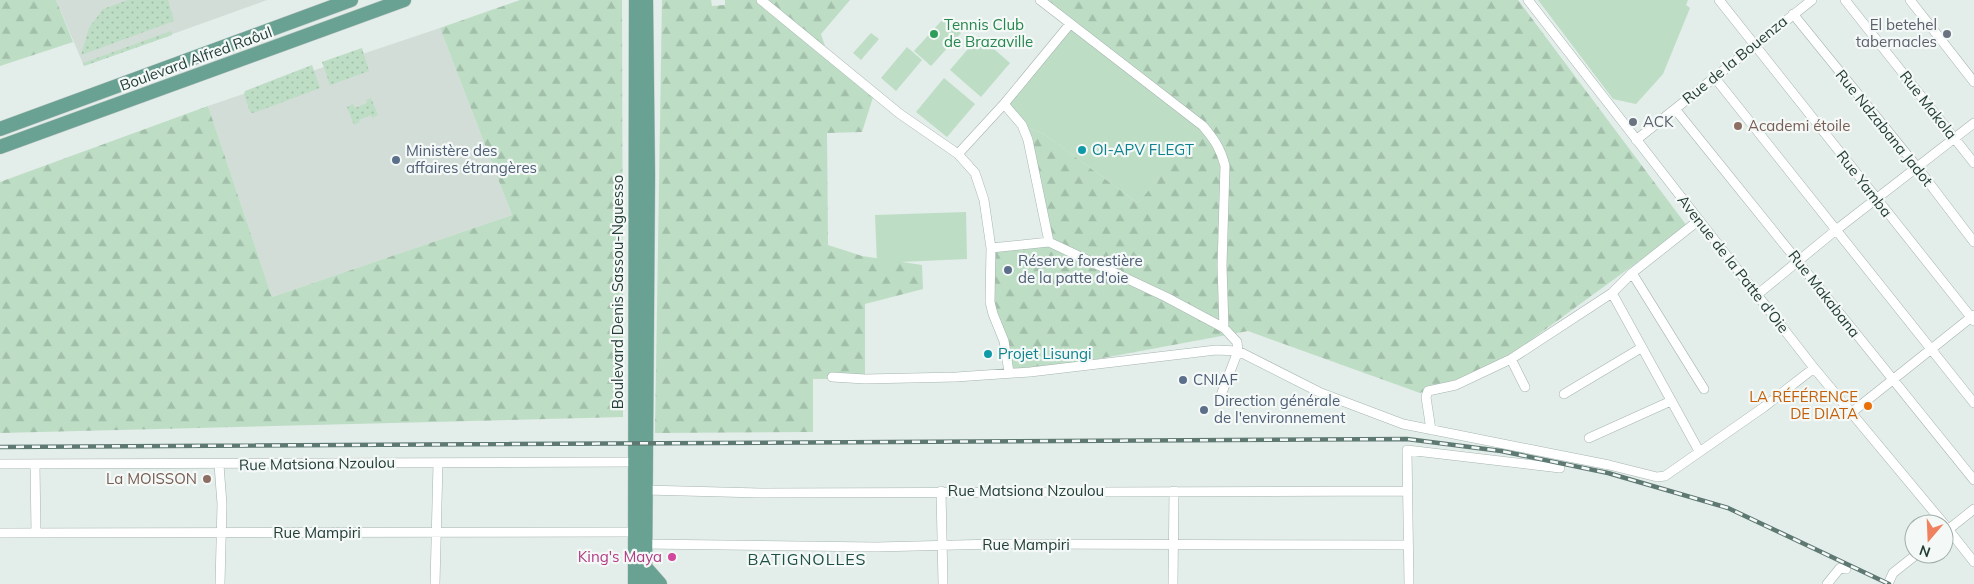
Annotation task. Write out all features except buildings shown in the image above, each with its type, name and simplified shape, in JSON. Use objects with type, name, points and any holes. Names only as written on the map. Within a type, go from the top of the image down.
[{"type":"main road","name":"Boulevard Alfred Raôul","points":[[0,129],[351,0]]},
{"type":"main road","name":"Boulevard Alfred Raôul","points":[[0,147],[404,0]]},
{"type":"main road","name":"Boulevard Denis Sassou-Nguesso","points":[[634,584],[636,0]]},
{"type":"main road","name":"Boulevard Denis Sassou-Nguesso","points":[[645,584],[648,175],[646,0]]},
{"type":"main road","points":[[645,567],[660,584]]},
{"type":"street","points":[[761,0],[900,114],[958,154],[969,164],[980,185],[991,248],[990,302],[1004,341],[1009,372]]},
{"type":"street","points":[[1040,0],[1203,126],[1222,153],[1224,166],[1222,266],[1224,328]]},
{"type":"street","name":"Avenue de la Patte d'Oie","points":[[1528,0],[1814,368],[1934,514]]},
{"type":"street","name":"Rue Yamba","points":[[1718,0],[1876,200],[1973,318]]},
{"type":"street","name":"Rue de la Bouenza","points":[[1636,140],[1812,0]]},
{"type":"street","name":"Rue Makola","points":[[1845,0],[1974,163]]},
{"type":"street","points":[[1910,0],[1974,82]]},
{"type":"street","name":"Rue Ndzabana Jadot","points":[[1794,14],[1974,242]]},
{"type":"street","points":[[958,154],[1004,104],[1070,24]]},
{"type":"street","points":[[1715,78],[1974,403]]},
{"type":"street","points":[[1004,104],[1022,125],[1028,140],[1049,242]]},
{"type":"street","name":"Rue Makabana","points":[[1675,108],[1974,480]]},
{"type":"street","points":[[1758,294],[1836,230],[1974,123]]},
{"type":"street","points":[[1431,430],[1427,392],[1456,385],[1511,359],[1612,293],[1632,274],[1699,220]]},
{"type":"street","points":[[991,248],[1049,242],[1166,296],[1224,328],[1236,342],[1238,351],[1218,403]]},
{"type":"street","points":[[1632,274],[1704,389]]},
{"type":"street","points":[[1612,293],[1699,451]]},
{"type":"street","points":[[1851,413],[1892,378],[1973,318]]},
{"type":"street","points":[[1564,394],[1641,348]]},
{"type":"street","points":[[832,377],[865,379],[1030,372],[1216,350],[1238,351],[1321,393],[1403,424],[1609,465],[1657,477],[1665,476],[1764,407],[1814,368]]},
{"type":"street","points":[[1511,359],[1525,387]]},
{"type":"street","points":[[1589,438],[1671,401]]},
{"type":"street","points":[[1409,584],[1406,452],[1410,449],[1560,468]]},
{"type":"street","name":"Rue Matsiona Nzoulou","points":[[0,464],[219,465],[634,462]]},
{"type":"street","points":[[436,584],[438,463]]},
{"type":"street","points":[[35,464],[36,533]]},
{"type":"street","points":[[219,465],[222,504],[220,584]]},
{"type":"street","name":"Rue Matsiona Nzoulou","points":[[645,490],[760,492],[1408,490]]},
{"type":"street","points":[[941,491],[942,584]]},
{"type":"street","points":[[1173,584],[1174,491]]},
{"type":"street","points":[[1954,522],[1974,510]]},
{"type":"street","name":"Rue Mampiri","points":[[0,534],[635,532]]},
{"type":"street","name":"Avenue de la Patte d'Oie","points":[[1954,539],[1974,562]]},
{"type":"street","name":"Rue Mampiri","points":[[644,544],[876,547],[942,545],[1408,545]]},
{"type":"street","points":[[1888,584],[1893,573],[1905,564]]},
{"type":"street","points":[[1827,584],[1840,568],[1846,569]]},
{"type":"shaded area","points":[[56,0],[267,0],[84,66]]},
{"type":"shaded area","points":[[440,28],[512,215],[272,297],[208,106]]},
{"type":"green space","points":[[0,0],[56,0],[73,42],[0,66]]},
{"type":"green space","points":[[128,0],[168,0],[174,21],[81,55],[89,28],[103,9]]},
{"type":"green space","points":[[520,0],[622,0],[623,417],[0,433],[0,182],[208,106],[272,297],[512,215],[440,28]]},
{"type":"green space","points":[[662,0],[711,0],[712,6],[725,5],[725,0],[850,0],[821,34],[827,52],[875,91],[862,132],[827,133],[828,245],[862,256],[922,265],[923,289],[865,304],[865,379],[813,379],[813,432],[655,433]]},
{"type":"green space","points":[[1039,0],[1518,0],[1687,226],[1498,364],[1420,393],[1248,331],[1028,372],[1009,372],[993,315],[994,248],[1049,242],[1022,125],[1044,134],[1138,203],[1200,127]]},
{"type":"green space","points":[[1538,0],[1688,0],[1686,5],[1690,8],[1663,74],[1636,104],[1613,99]]},
{"type":"green space","points":[[944,18],[961,33],[931,66],[914,51]]},
{"type":"green space","points":[[1070,24],[1201,127],[1138,203],[1044,134],[1022,125],[1004,104]]},
{"type":"green space","points":[[171,31],[172,35],[84,66],[83,63]]},
{"type":"green space","points":[[871,33],[879,39],[861,60],[853,53]]},
{"type":"green space","points":[[979,36],[1010,63],[981,97],[950,70]]},
{"type":"green space","points":[[907,47],[922,60],[896,91],[881,78]]},
{"type":"green space","points":[[362,48],[369,71],[330,85],[322,62]]},
{"type":"green space","points":[[312,65],[320,88],[253,113],[250,112],[244,94],[245,91]]},
{"type":"green space","points":[[944,78],[975,104],[947,137],[916,112]]},
{"type":"green space","points":[[371,98],[378,115],[372,118],[371,115],[359,120],[360,122],[354,125],[347,107],[353,104],[355,108],[367,103],[366,100]]},
{"type":"green space","points":[[966,212],[967,259],[877,263],[875,215]]},
{"type":"railway","points":[[0,447],[1407,439],[1501,451],[1608,473],[1728,508],[1889,584]]},
{"type":"place","name":"Tennis Club de Brazaville","points":[[934,34]]},
{"type":"place","name":"El betehel tabernacles","points":[[1947,34]]},
{"type":"place","name":"ACK","points":[[1633,122]]},
{"type":"place","name":"Academi étoile","points":[[1738,126]]},
{"type":"place","name":"OI-APV FLEGT","points":[[1082,150]]},
{"type":"place","name":"Ministère des affaires étrangères","points":[[396,160]]},
{"type":"place","name":"Réserve forestière de la patte d'oie","points":[[1008,270]]},
{"type":"place","name":"Projet Lisungi","points":[[988,354]]},
{"type":"place","name":"CNIAF","points":[[1183,380]]},
{"type":"place","name":"LA RÉFÉRENCE DE DIATA","points":[[1868,406]]},
{"type":"place","name":"Direction générale de l'environnement","points":[[1204,410]]},
{"type":"place","name":"La MOISSON","points":[[207,479]]},
{"type":"place","name":"King's Maya","points":[[672,557]]},
{"type":"district","name":"BATIGNOLLES","points":[[807,559]]}]
